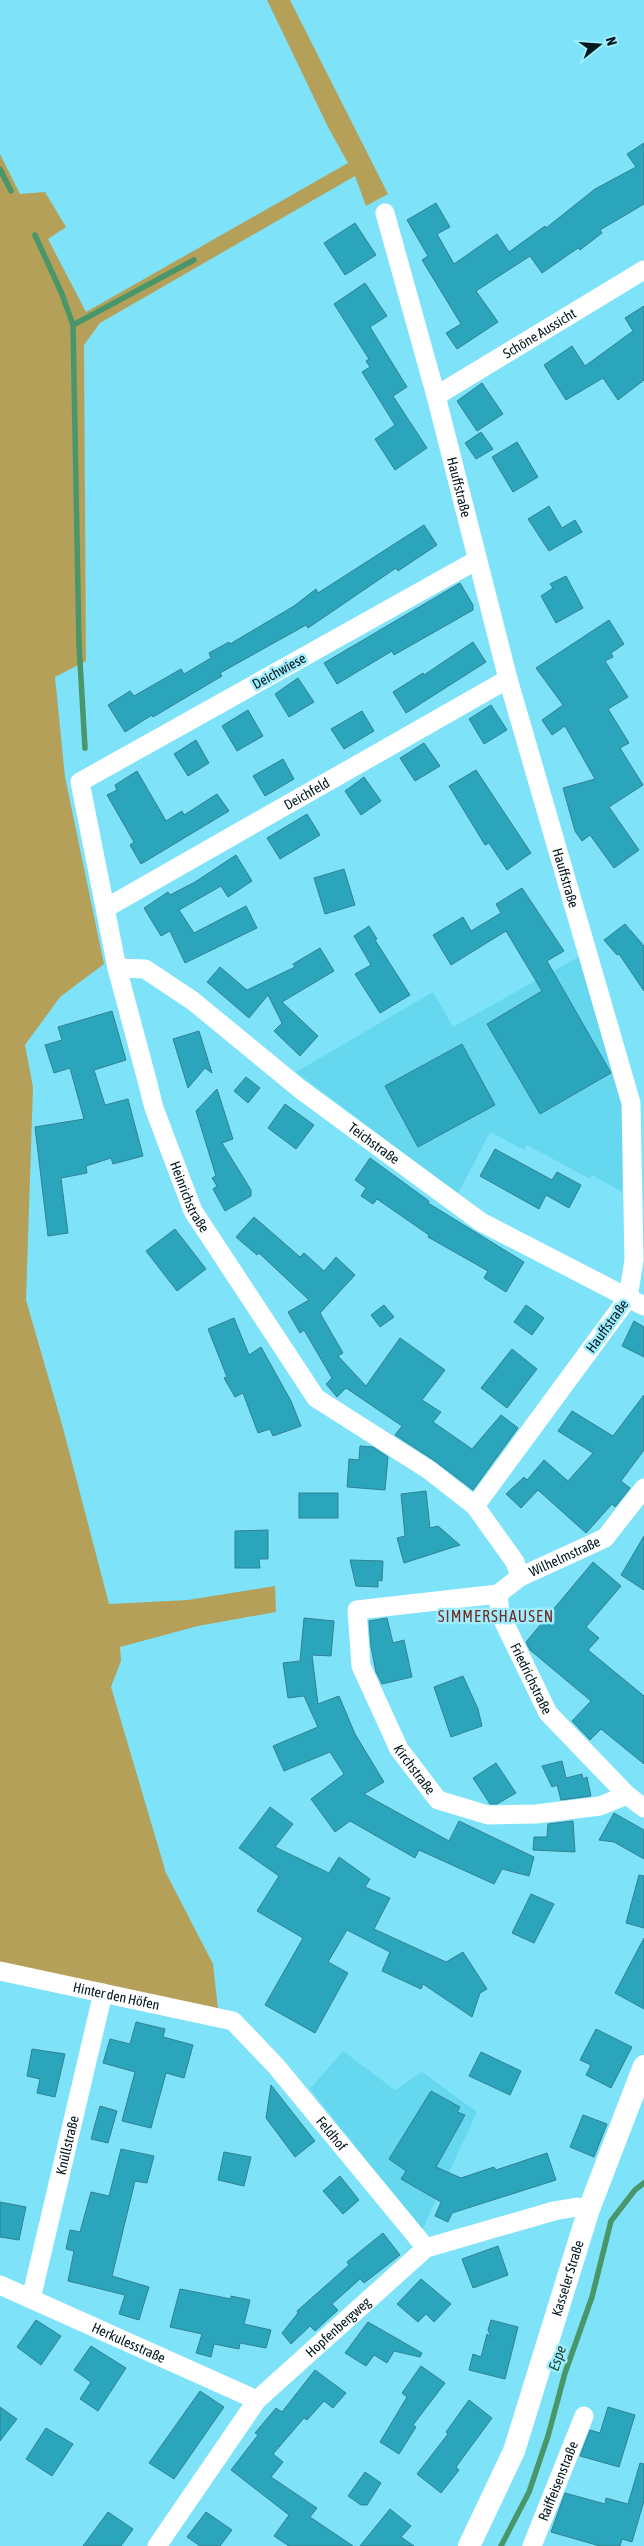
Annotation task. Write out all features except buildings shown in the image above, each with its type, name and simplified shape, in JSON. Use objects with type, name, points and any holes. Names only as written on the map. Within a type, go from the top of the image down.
[{"type":"street","name":"Hauffstraße","points":[[385,213],[436,396],[508,678],[638,1122],[630,1145],[636,1302],[474,1506]]},
{"type":"street","name":"Schöne Aussicht","points":[[436,396],[644,270]]},
{"type":"street","name":"Deichwiese","points":[[80,782],[477,560]]},
{"type":"street","name":"Deichfeld","points":[[106,908],[508,678]]},
{"type":"street","name":"Heinrichstraße","points":[[80,782],[117,968],[154,1108],[193,1212],[316,1398],[429,1470],[474,1506]]},
{"type":"street","name":"Teichstraße","points":[[117,968],[145,969],[193,1001],[300,1089],[482,1222],[636,1302]]},
{"type":"street","name":"Wilhelmstraße","points":[[520,1578],[605,1538],[644,1488]]},
{"type":"street","points":[[474,1506],[515,1562],[520,1578],[498,1594]]},
{"type":"street","name":"Kirchstraße","points":[[498,1594],[357,1610],[361,1666],[398,1749],[438,1800],[488,1815],[536,1814],[600,1806],[627,1795]]},
{"type":"street","name":"Friedrichstraße","points":[[498,1594],[500,1614],[548,1713],[627,1795],[644,1808]]},
{"type":"street","name":"Hinter den Höfen","points":[[0,1970],[233,2021]]},
{"type":"street","name":"Knüllstraße","points":[[31,2299],[103,1993]]},
{"type":"street","name":"Feldhof","points":[[233,2021],[276,2066],[426,2248]]},
{"type":"street","name":"Kasseler Straße","points":[[469,2546],[514,2451],[589,2208],[644,2066]]},
{"type":"street","name":"Hopfenbergweg","points":[[157,2546],[257,2400],[426,2248],[554,2211],[577,2206],[589,2208]]},
{"type":"street","name":"Herkulesstraße","points":[[0,2285],[257,2400]]},
{"type":"street","name":"Raiffeisenstraße","points":[[532,2546],[584,2416]]},
{"type":"shaded area","points":[[267,0],[290,0],[388,194],[366,206],[355,176],[100,323],[84,345],[86,661],[55,677],[65,777],[104,964],[60,997],[25,1045],[33,1087],[26,1300],[63,1428],[109,1604],[188,1600],[275,1586],[276,1612],[198,1626],[120,1647],[121,1661],[111,1687],[166,1873],[213,1964],[219,2017],[0,1966],[0,154],[20,194],[45,192],[66,227],[48,239],[86,312],[348,163],[328,127]]},
{"type":"shaded area","points":[[584,954],[624,1109],[622,1192],[592,1175],[590,1179],[527,1145],[524,1150],[490,1132],[458,1194],[296,1072],[433,992],[453,1027]]},
{"type":"shaded area","points":[[343,2051],[395,2090],[422,2072],[477,2112],[422,2230],[310,2089]]},
{"type":"waterway","points":[[0,169],[11,191]]},
{"type":"waterway","points":[[35,235],[62,294],[73,325],[79,644],[85,748]]},
{"type":"waterway","points":[[73,325],[194,260]]},
{"type":"waterway","name":"Espe","points":[[501,2546],[529,2492],[548,2436],[565,2373],[592,2297],[611,2221],[635,2190],[644,2183]]},
{"type":"district","name":"SIMMERSHAUSEN","points":[[496,1616]]}]
